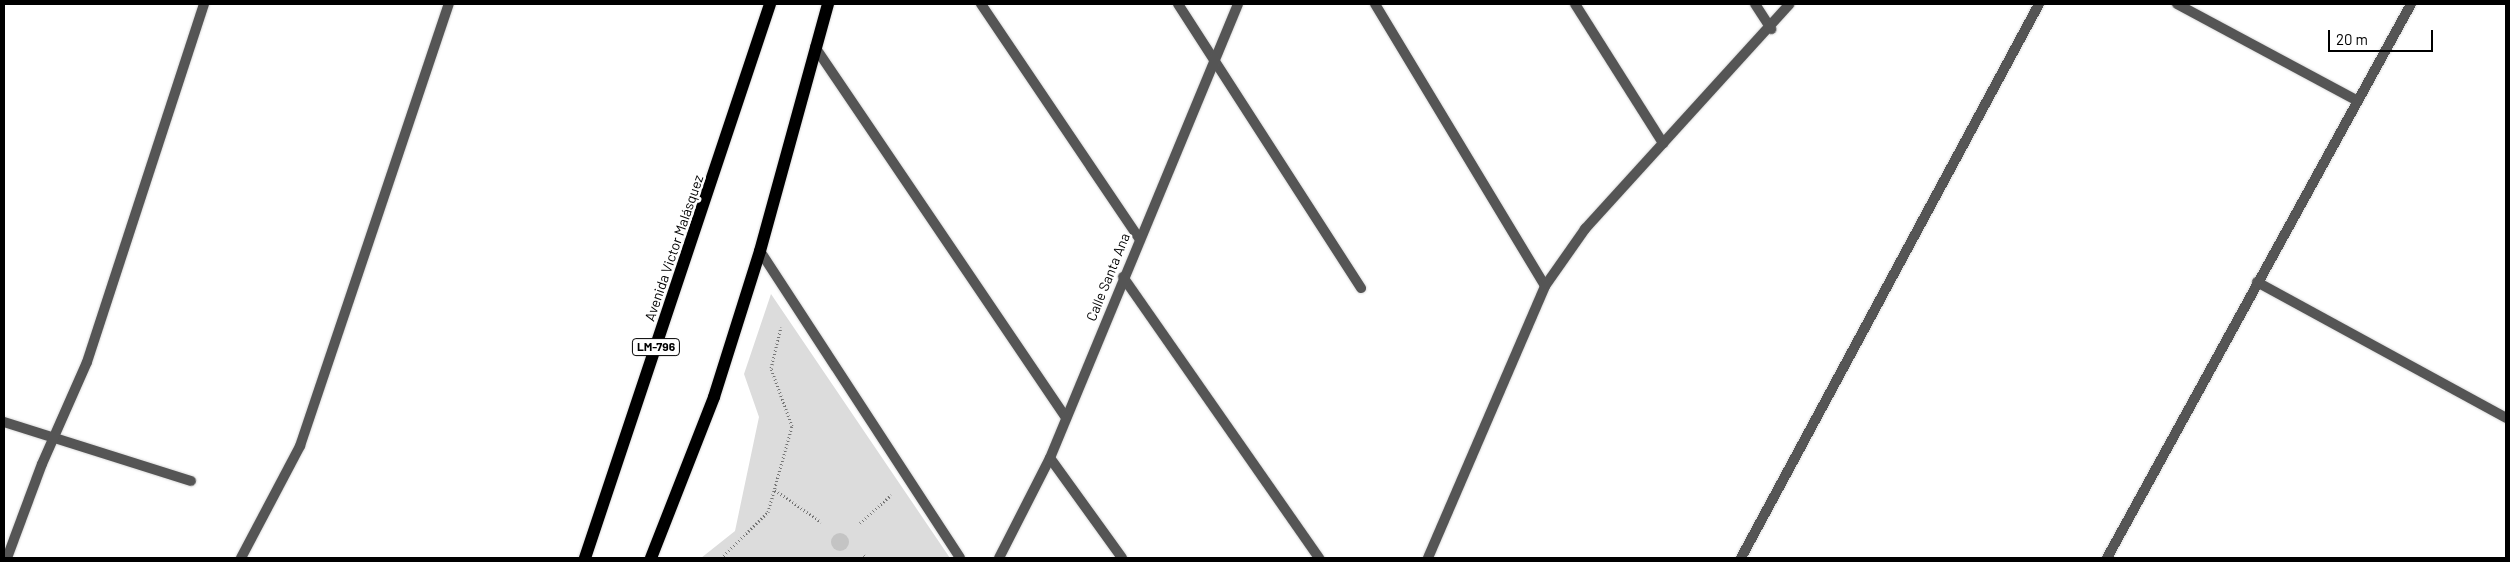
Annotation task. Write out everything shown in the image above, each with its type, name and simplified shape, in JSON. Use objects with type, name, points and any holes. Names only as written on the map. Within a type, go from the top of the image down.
[{"type":"main road","name":"Avenida Victor Malásquez","points":[[585,558],[770,4]]},
{"type":"main road","points":[[651,558],[714,397],[760,250],[828,4]]},
{"type":"street","points":[[7,558],[54,439],[88,362],[204,4]]},
{"type":"street","points":[[241,558],[300,446],[449,4]]},
{"type":"street","points":[[981,4],[1139,238]]},
{"type":"street","points":[[1178,4],[1361,288]]},
{"type":"street","name":"Calle Santa Ana","points":[[999,558],[1050,458],[1139,238],[1216,62],[1238,4]]},
{"type":"street","points":[[1375,4],[1545,286]]},
{"type":"street","points":[[1575,4],[1663,143]]},
{"type":"street","points":[[1755,4],[1771,29]]},
{"type":"street","points":[[1428,558],[1545,286],[1585,228],[1771,29],[1790,4]]},
{"type":"street","points":[[1741,558],[2039,4]]},
{"type":"street","points":[[2177,4],[2358,101]]},
{"type":"street","points":[[2106,558],[2411,4]]},
{"type":"street","points":[[815,47],[1066,418]]},
{"type":"street","points":[[760,250],[960,558]]},
{"type":"street","points":[[1123,277],[1318,558]]},
{"type":"street","points":[[2257,282],[2506,418]]},
{"type":"street","points":[[4,422],[191,481]]},
{"type":"street","points":[[1050,458],[1122,558]]},
{"type":"path","points":[[721,558],[768,512],[792,426],[771,368],[782,326]]},
{"type":"path","points":[[775,490],[821,522]]},
{"type":"path","points":[[860,523],[891,495]]},
{"type":"shaded area","points":[[771,294],[950,558],[701,558],[735,531],[759,417],[744,374]]},
{"type":"building","points":[[840,533],[846,536],[849,542],[846,548],[840,551],[834,548],[831,542],[834,536]]}]
